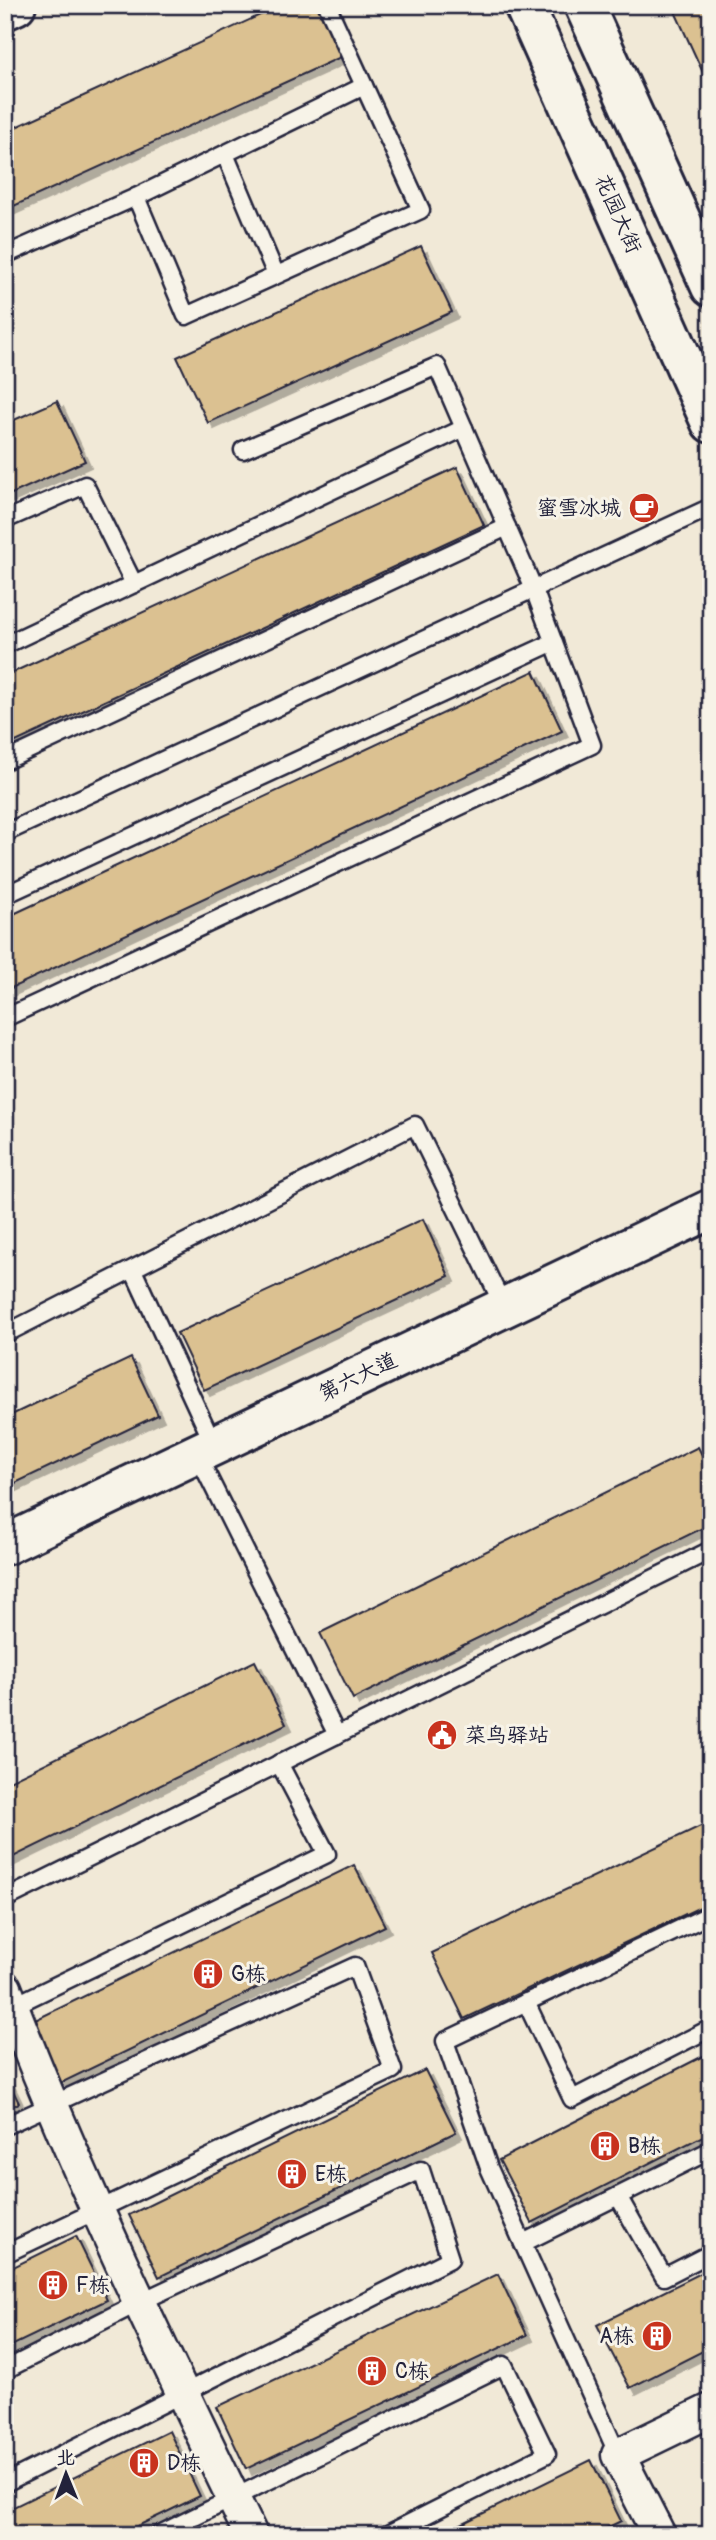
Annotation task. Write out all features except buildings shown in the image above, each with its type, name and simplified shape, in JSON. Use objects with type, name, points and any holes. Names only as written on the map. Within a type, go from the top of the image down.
[{"type":"main road","points":[[5,10],[16,5]]},
{"type":"main road","name":"花园大街","points":[[524,5],[711,424]]},
{"type":"main road","points":[[584,5],[711,287]]},
{"type":"main road","name":"第六大道","points":[[5,1545],[711,1209]]},
{"type":"street","points":[[8,2001],[96,2212],[251,2535]]},
{"type":"street","points":[[659,2535],[618,2455],[711,2410]]},
{"type":"lane","points":[[136,197],[186,316],[421,210],[327,5]]},
{"type":"lane","points":[[5,255],[136,197],[364,86]]},
{"type":"lane","points":[[226,154],[276,275]]},
{"type":"lane","points":[[5,1018],[592,745],[533,587],[437,366],[243,450]]},
{"type":"lane","points":[[5,645],[464,428]]},
{"type":"lane","points":[[5,520],[85,485],[134,584]]},
{"type":"lane","points":[[5,833],[711,507]]},
{"type":"lane","points":[[5,761],[507,527]]},
{"type":"lane","points":[[5,895],[554,642]]},
{"type":"lane","points":[[5,1334],[415,1125],[504,1307]]},
{"type":"lane","points":[[133,1270],[205,1450],[337,1735]]},
{"type":"lane","points":[[5,1899],[711,1550]]},
{"type":"lane","points":[[8,2001],[327,1854],[279,1763]]},
{"type":"lane","points":[[618,2455],[489,2168],[445,2041],[711,1914]]},
{"type":"lane","points":[[5,2126],[355,1966],[393,2070],[5,2254]]},
{"type":"lane","points":[[526,2002],[572,2099],[711,2028]]},
{"type":"lane","points":[[523,2243],[711,2150]]},
{"type":"lane","points":[[5,2370],[140,2302],[421,2169],[450,2259],[5,2483]]},
{"type":"lane","points":[[618,2196],[664,2277],[711,2253]]},
{"type":"lane","points":[[158,2535],[504,2365],[547,2454],[386,2535]]},
{"type":"place","name":"蜜雪冰城","points":[[644,508]]},
{"type":"place","name":"菜鸟驿站","points":[[442,1735]]},
{"type":"place","name":"G栋","points":[[208,1974]]},
{"type":"place","name":"B栋","points":[[605,2146]]},
{"type":"place","name":"E栋","points":[[292,2174]]},
{"type":"place","name":"F栋","points":[[53,2285]]},
{"type":"place","name":"A栋","points":[[657,2336]]},
{"type":"place","name":"C栋","points":[[372,2371]]},
{"type":"place","name":"D栋","points":[[144,2463]]}]
